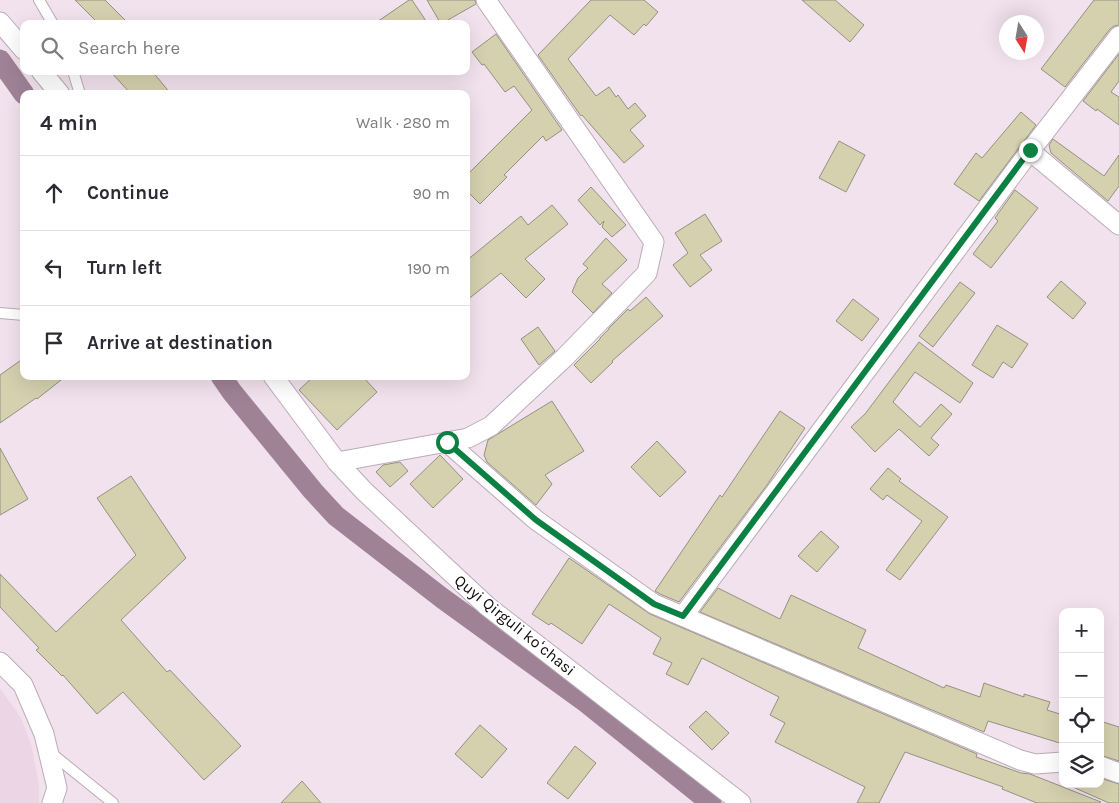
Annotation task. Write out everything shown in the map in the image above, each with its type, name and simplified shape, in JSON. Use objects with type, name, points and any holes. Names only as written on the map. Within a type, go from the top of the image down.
[{"type":"street","points":[[337,462],[468,438],[491,426],[564,358],[647,273],[654,242],[486,0]]},
{"type":"street","points":[[0,22],[20,45]]},
{"type":"street","points":[[683,616],[1030,150],[1119,36]]},
{"type":"street","points":[[44,75],[57,90]]},
{"type":"street","points":[[1030,150],[1119,225]]},
{"type":"street","name":"Quyi Qirguli koʻchasi","points":[[276,380],[337,462],[364,491],[487,606],[741,803]]},
{"type":"street","points":[[447,442],[536,520],[654,604],[1020,760],[1035,764],[1059,762]]},
{"type":"street","points":[[0,662],[23,685],[44,734],[57,788],[52,803]]},
{"type":"street","points":[[1104,767],[1119,772]]},
{"type":"lane","points":[[40,0],[51,20]]},
{"type":"lane","points":[[74,75],[79,90]]},
{"type":"lane","points":[[0,313],[20,315]]},
{"type":"lane","points":[[48,751],[114,803]]},
{"type":"shaded area","points":[[0,688],[21,718],[31,744],[39,784],[39,803],[0,803]]},
{"type":"building","points":[[75,0],[105,0],[125,20],[95,20]]},
{"type":"building","points":[[409,0],[412,0],[425,20],[380,20]]},
{"type":"building","points":[[427,0],[475,0],[476,4],[448,20],[439,20]]},
{"type":"building","points":[[591,0],[644,0],[658,12],[646,26],[644,24],[634,35],[610,15],[568,59],[596,96],[609,87],[616,97],[618,95],[628,109],[635,103],[646,116],[630,130],[644,146],[624,163],[581,116],[538,55]]},
{"type":"building","points":[[802,0],[835,0],[864,25],[850,42]]},
{"type":"building","points":[[1094,0],[1119,0],[1119,25],[1110,29],[1065,87],[1041,69]]},
{"type":"building","points":[[496,34],[562,130],[546,141],[543,136],[504,175],[507,177],[480,204],[470,194],[470,172],[532,110],[514,86],[505,92],[484,64],[482,65],[472,52]]},
{"type":"building","points":[[1119,54],[1119,81],[1111,92],[1119,97],[1119,125],[1083,101]]},
{"type":"building","points":[[114,75],[155,75],[168,90],[127,90]]},
{"type":"building","points":[[1021,112],[1036,125],[979,201],[954,184],[976,153],[982,158]]},
{"type":"building","points":[[1053,139],[1104,176],[1119,155],[1119,186],[1108,201],[1051,153],[1049,145]]},
{"type":"building","points":[[839,141],[865,155],[846,192],[819,178]]},
{"type":"building","points":[[591,187],[626,225],[612,237],[602,227],[604,221],[600,225],[578,200]]},
{"type":"building","points":[[1015,190],[1038,208],[991,268],[973,254],[998,221],[995,218]]},
{"type":"building","points":[[552,205],[568,224],[525,259],[545,279],[526,298],[501,273],[470,298],[470,258],[521,216],[528,225]]},
{"type":"building","points":[[705,214],[722,241],[700,255],[712,270],[690,287],[673,265],[688,253],[675,233]]},
{"type":"building","points":[[606,238],[627,260],[602,284],[612,293],[593,313],[572,292],[578,278],[588,268],[583,264]]},
{"type":"building","points":[[1061,281],[1086,303],[1073,319],[1047,297]]},
{"type":"building","points":[[960,282],[975,293],[933,347],[919,336]]},
{"type":"building","points":[[646,297],[663,316],[612,361],[591,383],[574,365],[628,309],[630,311]]},
{"type":"building","points":[[853,299],[879,319],[862,341],[836,321]]},
{"type":"building","points":[[997,325],[1028,344],[1012,368],[1003,362],[993,378],[972,365]]},
{"type":"building","points":[[538,327],[555,351],[539,365],[521,339]]},
{"type":"building","points":[[919,342],[973,383],[960,403],[915,372],[893,402],[920,427],[941,404],[952,414],[931,438],[939,445],[929,456],[899,429],[875,452],[851,427],[865,414]]},
{"type":"building","points":[[20,361],[20,380],[61,380],[37,399],[0,423],[0,375]]},
{"type":"building","points":[[310,380],[366,380],[377,392],[337,430],[299,390]]},
{"type":"building","points":[[552,401],[584,451],[545,475],[552,484],[536,505],[487,462],[484,455],[488,440]]},
{"type":"building","points":[[780,411],[805,428],[767,485],[679,602],[655,591],[720,495],[722,497]]},
{"type":"building","points":[[657,441],[686,472],[660,497],[631,467]]},
{"type":"building","points":[[0,448],[28,499],[0,515]]},
{"type":"building","points":[[440,455],[463,479],[433,508],[410,484]]},
{"type":"building","points":[[400,462],[408,471],[390,487],[376,472],[383,465]]},
{"type":"building","points":[[888,468],[901,479],[899,481],[948,517],[900,580],[886,570],[922,521],[887,495],[883,500],[870,489]]},
{"type":"building","points":[[131,476],[186,558],[121,620],[167,672],[170,670],[241,746],[204,780],[123,692],[97,714],[63,675],[36,650],[39,648],[0,607],[0,574],[56,632],[136,555],[97,498]]},
{"type":"building","points":[[821,531],[839,547],[817,572],[798,556]]},
{"type":"building","points":[[569,558],[650,614],[977,754],[976,757],[1021,773],[1030,774],[1059,785],[1059,788],[1066,788],[1101,802],[1037,803],[1002,789],[1003,787],[905,752],[879,803],[857,803],[865,787],[775,742],[785,723],[770,715],[779,697],[702,658],[688,685],[666,674],[672,663],[653,654],[661,638],[609,604],[582,644],[551,623],[549,625],[532,614]]},
{"type":"building","points":[[718,588],[780,619],[791,595],[866,630],[858,648],[944,688],[946,685],[980,697],[984,683],[1024,697],[1024,694],[1050,702],[1047,710],[1059,714],[1059,743],[988,721],[984,732],[700,612]]},
{"type":"building","points":[[706,711],[729,733],[712,750],[689,727]]},
{"type":"building","points":[[1104,722],[1119,727],[1119,761],[1104,756]]},
{"type":"building","points":[[480,725],[507,749],[482,778],[455,754]]},
{"type":"building","points":[[575,746],[596,763],[568,799],[547,783]]},
{"type":"building","points":[[1104,779],[1119,784],[1119,803],[1109,803],[1075,788],[1104,788]]},
{"type":"building","points":[[302,781],[321,803],[281,803]]},
{"type":"waterway","points":[[0,60],[21,90]]},
{"type":"waterway","points":[[224,380],[313,491],[336,516],[442,598],[587,703],[711,803]]},
{"type":"route","points":[[447,442],[536,520],[654,604],[683,616],[1030,150]]}]
